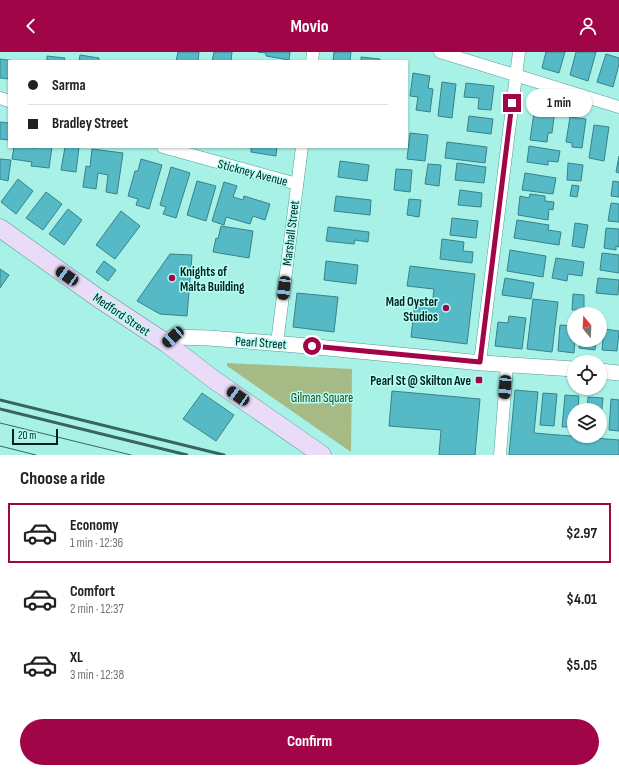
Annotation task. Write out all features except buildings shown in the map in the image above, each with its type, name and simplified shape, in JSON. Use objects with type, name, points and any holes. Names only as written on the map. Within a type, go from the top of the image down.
[{"type":"main road","name":"Medford Street","points":[[0,228],[98,298],[166,343],[213,379],[322,455]]},
{"type":"street","points":[[440,52],[619,107]]},
{"type":"street","points":[[480,362],[519,52]]},
{"type":"street","name":"Stickney Avenue","points":[[167,148],[297,184]]},
{"type":"street","name":"Marshall Street","points":[[277,344],[302,148]]},
{"type":"street","name":"Pearl Street","points":[[166,343],[173,337],[180,337],[277,344],[507,365],[567,369]]},
{"type":"street","points":[[500,455],[507,365]]},
{"type":"street","points":[[607,372],[619,373]]},
{"type":"green space","name":"Gilman Square","points":[[227,363],[352,369],[351,452],[227,366]]},
{"type":"tram line","points":[[0,423],[131,455]]},
{"type":"tram line","points":[[0,446],[36,455]]},
{"type":"railway","points":[[0,400],[224,455]]},
{"type":"railway","points":[[0,409],[187,455]]},
{"type":"place","name":"Knights of Malta Building","points":[[172,278]]},
{"type":"place","name":"Mad Oyster Studios","points":[[446,308]]},
{"type":"place","name":"Pearl St @ Skilton Ave","points":[[479,380]]},
{"type":"route","points":[[312,346],[480,362],[512,103]]}]
